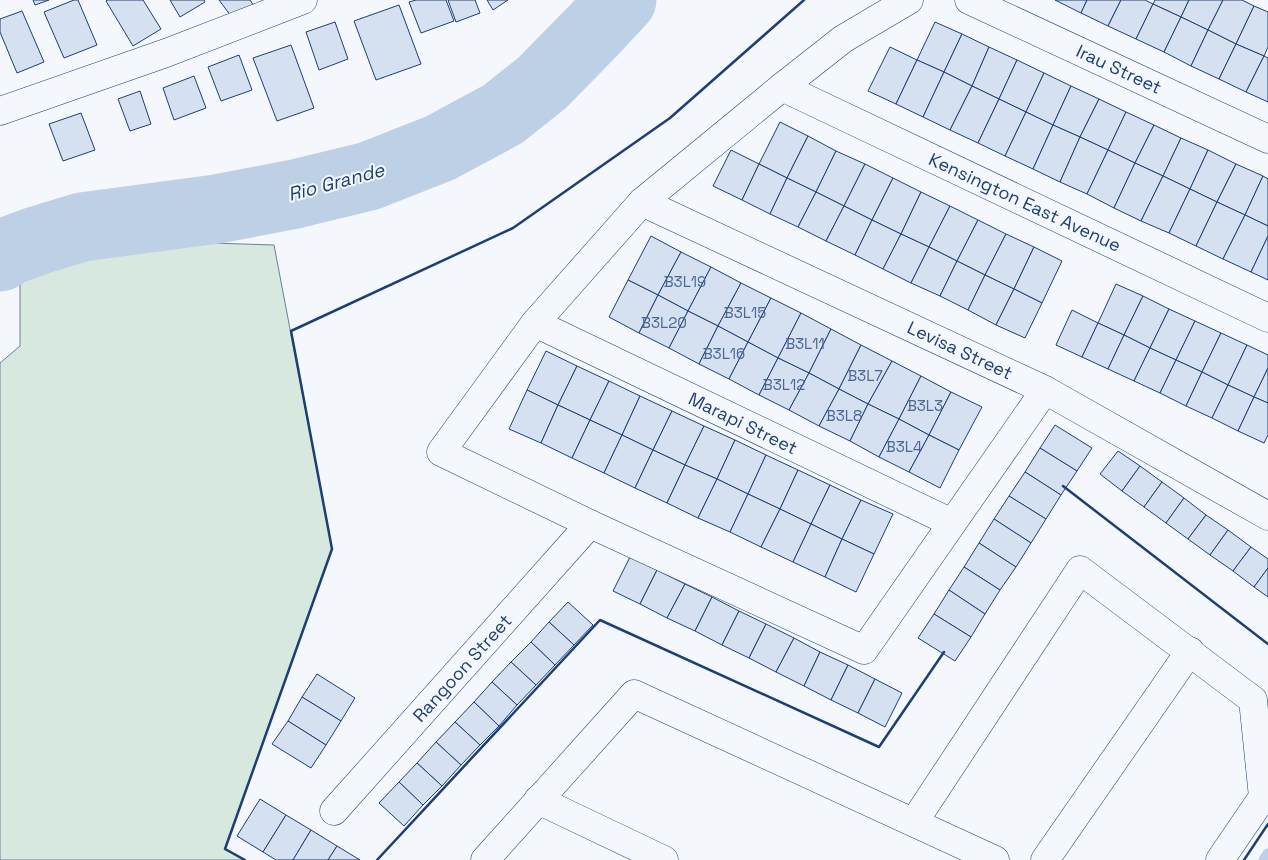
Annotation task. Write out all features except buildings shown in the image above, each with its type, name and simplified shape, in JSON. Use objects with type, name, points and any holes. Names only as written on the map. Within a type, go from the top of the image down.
[{"type":"street","points":[[0,111],[166,52],[302,0]]},
{"type":"street","points":[[909,0],[843,39],[642,202],[535,323],[441,452],[590,524],[864,650],[1045,390]]},
{"type":"street","name":"Irau Street","points":[[969,0],[1268,139]]},
{"type":"street","name":"Kensington East Avenue","points":[[782,87],[1268,318]]},
{"type":"street","name":"Levisa Street","points":[[642,202],[1045,390],[1268,516]]},
{"type":"street","name":"Marapi Street","points":[[535,323],[952,523]]},
{"type":"street","name":"Rangoon Street","points":[[334,811],[590,524]]},
{"type":"street","points":[[914,822],[1080,570],[1253,700],[1263,797],[1220,860]]},
{"type":"street","points":[[1045,860],[1190,651]]},
{"type":"street","points":[[485,860],[634,694],[995,860]]},
{"type":"street","points":[[538,800],[664,860]]},
{"type":"shaded area","points":[[148,241],[274,245],[332,549],[225,848],[245,860],[0,860],[0,363],[20,346],[20,267],[40,256]]},
{"type":"waterway","name":"Rio Grande","points":[[0,257],[9,251],[39,240],[82,227],[217,209],[295,194],[369,176],[440,148],[503,114],[542,83],[622,0]]},
{"type":"waterway","points":[[1264,860],[1268,854]]},
{"type":"wall","points":[[245,860],[225,849],[332,549],[291,331],[513,228],[670,118],[804,0]]},
{"type":"wall","points":[[1063,486],[1268,644]]},
{"type":"wall","points":[[377,860],[600,620],[879,747],[944,652]]},
{"type":"wall","points":[[1244,860],[1268,824]]}]
